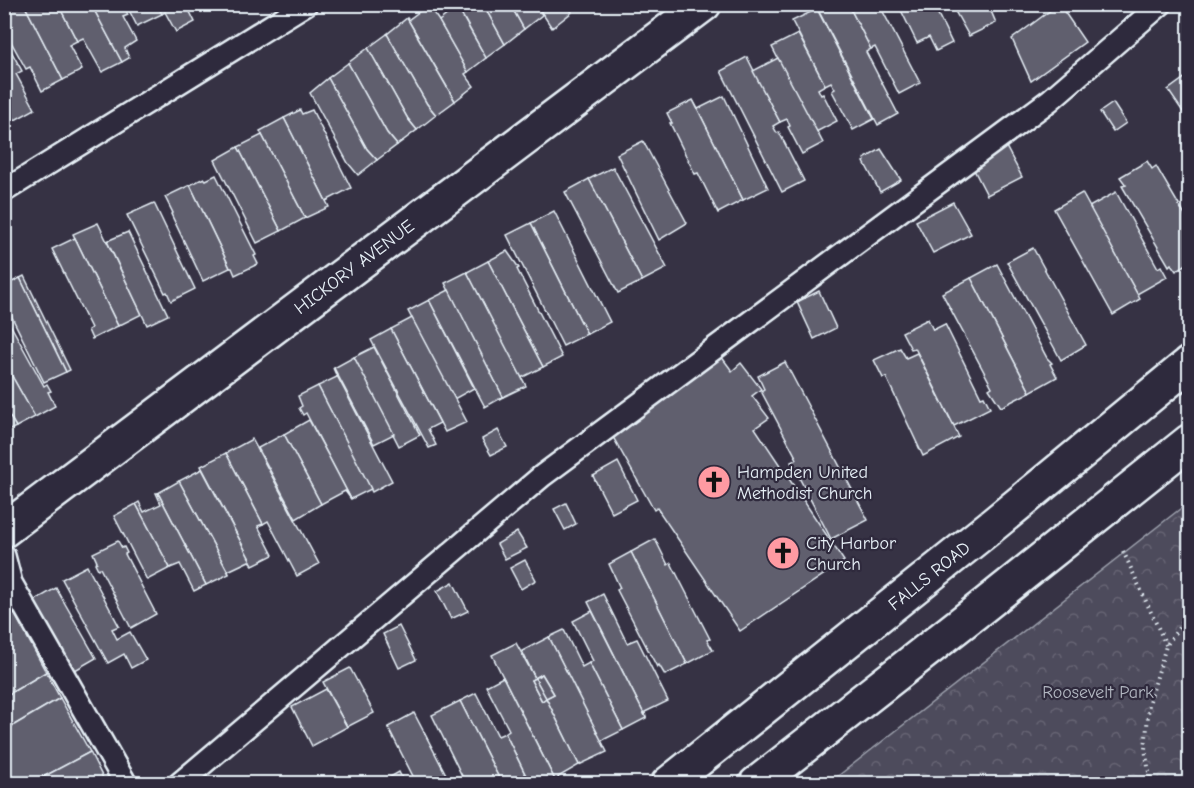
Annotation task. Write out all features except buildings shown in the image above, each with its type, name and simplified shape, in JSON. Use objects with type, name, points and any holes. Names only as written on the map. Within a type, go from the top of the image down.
[{"type":"main road","name":"HICKORY AVENUE","points":[[4,530],[704,4]]},
{"type":"main road","name":"FALLS ROAD","points":[[668,783],[994,524],[1190,363]]},
{"type":"main road","points":[[756,783],[1190,441]]},
{"type":"lane","points":[[4,191],[306,4]]},
{"type":"lane","points":[[179,783],[542,476],[1050,100],[1161,4]]},
{"type":"lane","points":[[4,556],[11,584],[126,783]]},
{"type":"path","points":[[1123,551],[1166,646]]},
{"type":"path","points":[[1151,783],[1145,749],[1149,704],[1166,646],[1190,612]]},
{"type":"green space","name":"Roosevelt Park","points":[[1189,502],[1189,783],[829,783]]},
{"type":"place","name":"Hampden United Methodist Church","points":[[714,482]]},
{"type":"place","name":"City Harbor Church","points":[[783,553]]}]
